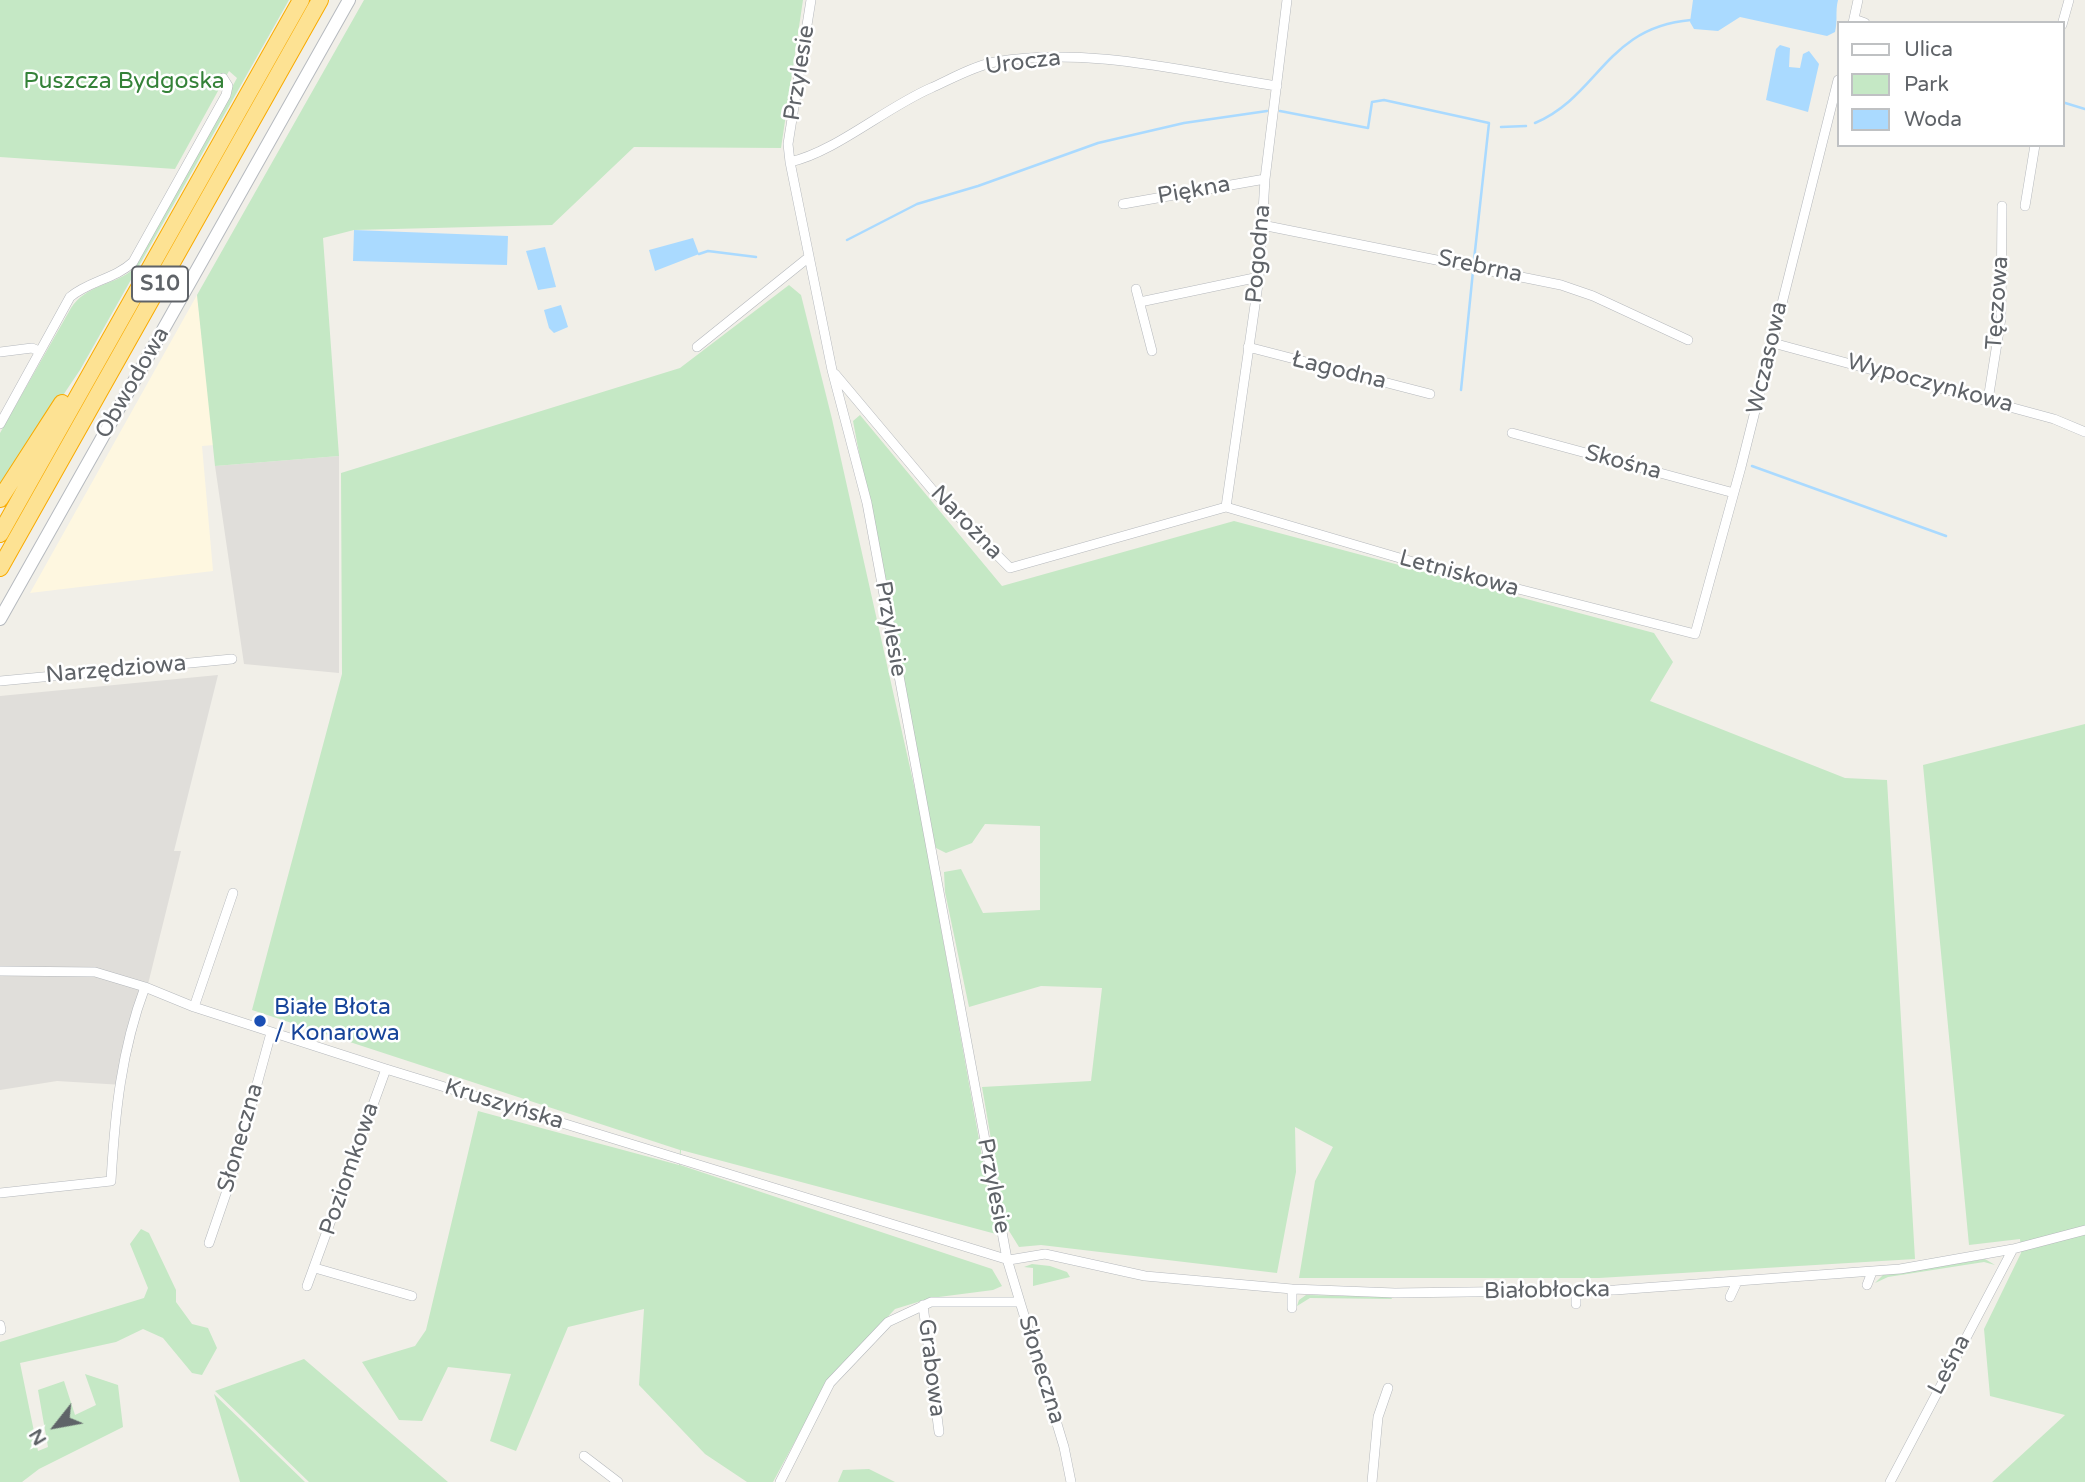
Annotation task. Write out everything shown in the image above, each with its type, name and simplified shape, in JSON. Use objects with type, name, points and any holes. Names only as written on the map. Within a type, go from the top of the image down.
[{"type":"highway","name":"S10","points":[[0,534],[301,0]]},
{"type":"highway","name":"S10","points":[[0,568],[320,0]]},
{"type":"highway","points":[[0,499],[62,404],[98,357]]},
{"type":"street","name":"Obwodowa","points":[[0,619],[349,0]]},
{"type":"street","name":"Przylesie","points":[[811,0],[788,144],[790,162],[832,370],[867,503],[1007,1259]]},
{"type":"street","name":"Pogodna","points":[[1226,507],[1259,277],[1265,179],[1287,0]]},
{"type":"street","points":[[1853,21],[1858,0]]},
{"type":"street","points":[[2063,21],[2069,0]]},
{"type":"street","name":"Urocza","points":[[790,162],[808,158],[905,99],[992,62],[1083,57],[1277,86]]},
{"type":"street","points":[[0,424],[70,297],[85,286],[123,271],[132,262],[226,95],[228,86],[223,78]]},
{"type":"street","name":"Wczasowa","points":[[1695,634],[1773,342],[1836,88]]},
{"type":"street","points":[[2025,205],[2035,147]]},
{"type":"street","name":"Piękna","points":[[1123,204],[1265,179]]},
{"type":"street","name":"Tęczowa","points":[[1988,400],[2001,318],[2002,206]]},
{"type":"street","name":"Srebrna","points":[[1262,225],[1561,285],[1593,296],[1688,340]]},
{"type":"street","points":[[696,346],[808,257]]},
{"type":"street","points":[[1140,302],[1259,277]]},
{"type":"street","points":[[1136,289],[1153,351]]},
{"type":"street","name":"Wypoczynkowa","points":[[1773,342],[2054,419],[2085,432]]},
{"type":"street","name":"Łagodna","points":[[1248,347],[1430,394]]},
{"type":"street","points":[[0,352],[32,348],[39,351]]},
{"type":"street","name":"Narożna","points":[[832,370],[935,493],[1010,568],[1226,507]]},
{"type":"street","name":"Skośna","points":[[1512,433],[1734,493]]},
{"type":"street","name":"Letniskowa","points":[[1226,507],[1420,564],[1695,634]]},
{"type":"street","name":"Narzędziowa","points":[[0,681],[232,659]]},
{"type":"street","points":[[194,1007],[233,893]]},
{"type":"street","name":"Kruszyńska","points":[[0,971],[95,972],[145,987],[271,1033],[1007,1259]]},
{"type":"street","points":[[0,1193],[111,1181],[115,1100],[125,1048],[145,987]]},
{"type":"street","name":"Słoneczna","points":[[209,1243],[231,1179],[271,1033]]},
{"type":"street","name":"Poziomkowa","points":[[307,1286],[316,1268],[386,1069]]},
{"type":"street","name":"Białobłocka","points":[[1007,1259],[1045,1254],[1136,1275],[1292,1289],[1395,1293],[1576,1291],[1872,1272],[2013,1249],[2085,1230]]},
{"type":"street","name":"Leśna","points":[[1890,1482],[2013,1249]]},
{"type":"street","name":"Słoneczna","points":[[1007,1259],[1064,1447],[1071,1482]]},
{"type":"street","points":[[316,1268],[412,1296]]},
{"type":"street","points":[[1867,1285],[1872,1272]]},
{"type":"street","points":[[1730,1297],[1737,1282]]},
{"type":"street","points":[[1292,1289],[1292,1308]]},
{"type":"street","points":[[1576,1291],[1576,1304]]},
{"type":"street","points":[[780,1482],[830,1383],[887,1322],[931,1302],[1020,1303]]},
{"type":"street","name":"Grabowa","points":[[923,1305],[939,1432]]},
{"type":"street","points":[[0,1325],[1,1331]]},
{"type":"street","points":[[1372,1482],[1378,1417],[1388,1388]]},
{"type":"street","points":[[584,1456],[618,1482]]},
{"type":"shaded area","points":[[197,295],[214,445],[202,446],[213,571],[30,593]]},
{"type":"shaded area","points":[[339,456],[339,673],[244,664],[215,466]]},
{"type":"shaded area","points":[[218,675],[174,851],[181,851],[123,1085],[57,1081],[0,1090],[0,696]]},
{"type":"green space","name":"Puszcza Bydgoska","points":[[0,0],[289,0],[80,370],[0,489],[0,433],[71,308],[91,290],[131,271],[237,78],[229,71],[175,169],[0,157]]},
{"type":"green space","points":[[364,0],[803,0],[781,148],[634,147],[552,225],[354,230],[323,238],[339,456],[215,466],[197,295]]},
{"type":"green space","points":[[789,285],[801,295],[832,419],[917,799],[924,797],[853,421],[860,415],[1002,586],[1234,521],[1654,633],[1673,662],[1650,701],[1845,778],[1887,780],[1915,1259],[1599,1278],[1299,1278],[1315,1181],[1333,1147],[1295,1127],[1296,1172],[1277,1273],[1041,1245],[1019,1247],[1006,1226],[982,1087],[1091,1081],[1102,988],[1041,986],[969,1007],[945,892],[944,872],[961,869],[983,913],[1040,910],[1040,826],[985,824],[972,843],[946,853],[936,848],[924,800],[918,800],[996,1234],[681,1150],[680,1165],[992,1269],[1002,1286],[993,1290],[931,1298],[895,1309],[827,1382],[773,1482],[747,1482],[705,1454],[639,1385],[644,1309],[568,1327],[516,1451],[490,1441],[511,1374],[448,1367],[422,1421],[399,1420],[362,1362],[415,1346],[426,1330],[478,1111],[679,1165],[680,1150],[252,1010],[342,674],[341,473],[680,368]]},
{"type":"green space","points":[[2085,724],[2085,1482],[1992,1482],[2065,1415],[1990,1396],[1984,1329],[2021,1253],[2020,1239],[1969,1245],[1923,765]]},
{"type":"green space","points":[[141,1229],[149,1233],[176,1290],[176,1302],[192,1324],[208,1328],[217,1348],[202,1375],[192,1373],[163,1338],[143,1329],[116,1342],[20,1363],[38,1451],[48,1447],[38,1390],[64,1381],[75,1415],[96,1405],[85,1374],[118,1385],[123,1427],[39,1469],[22,1482],[0,1482],[0,1342],[144,1298],[148,1288],[130,1244]]},
{"type":"green space","points":[[1985,1259],[1995,1265],[1984,1262],[1888,1277],[1875,1283],[1883,1275]]},
{"type":"green space","points":[[1032,1264],[1050,1266],[1067,1272],[1070,1277],[1033,1286],[1033,1268],[1024,1267]]},
{"type":"green space","points":[[1306,1295],[1392,1299],[1310,1298],[1297,1306],[1299,1300]]},
{"type":"green space","points":[[304,1359],[448,1482],[309,1482],[215,1391]]},
{"type":"green space","points":[[214,1394],[305,1482],[240,1482]]},
{"type":"green space","points":[[869,1469],[895,1482],[838,1482],[843,1470]]},
{"type":"water","points":[[1693,0],[1838,0],[1835,32],[1827,36],[1740,17],[1718,31],[1694,29],[1690,22]]},
{"type":"water","points":[[1780,45],[1790,48],[1789,67],[1800,68],[1803,54],[1809,51],[1819,64],[1808,112],[1766,100],[1776,49]]},
{"type":"water","points":[[354,230],[508,236],[507,265],[353,261]]},
{"type":"water","points":[[693,238],[699,254],[655,271],[649,250]]},
{"type":"water","points":[[545,247],[556,287],[538,290],[526,251]]},
{"type":"water","points":[[561,305],[568,327],[554,333],[549,328],[544,310]]},
{"type":"waterway","points":[[1535,123],[1557,111],[1621,49],[1640,35],[1663,25],[1691,20]]},
{"type":"waterway","points":[[1280,111],[1368,128],[1372,102],[1384,100],[1489,123],[1474,260]]},
{"type":"waterway","points":[[2064,103],[2085,109]]},
{"type":"waterway","points":[[847,240],[917,204],[978,186],[1098,143],[1184,123],[1267,111]]},
{"type":"waterway","points":[[1501,127],[1526,126]]},
{"type":"waterway","points":[[699,254],[708,251],[756,257]]},
{"type":"waterway","points":[[1461,390],[1473,271]]},
{"type":"waterway","points":[[1752,466],[1946,536]]},
{"type":"place","name":"Białe Błota / Konarowa","points":[[260,1021]]}]
